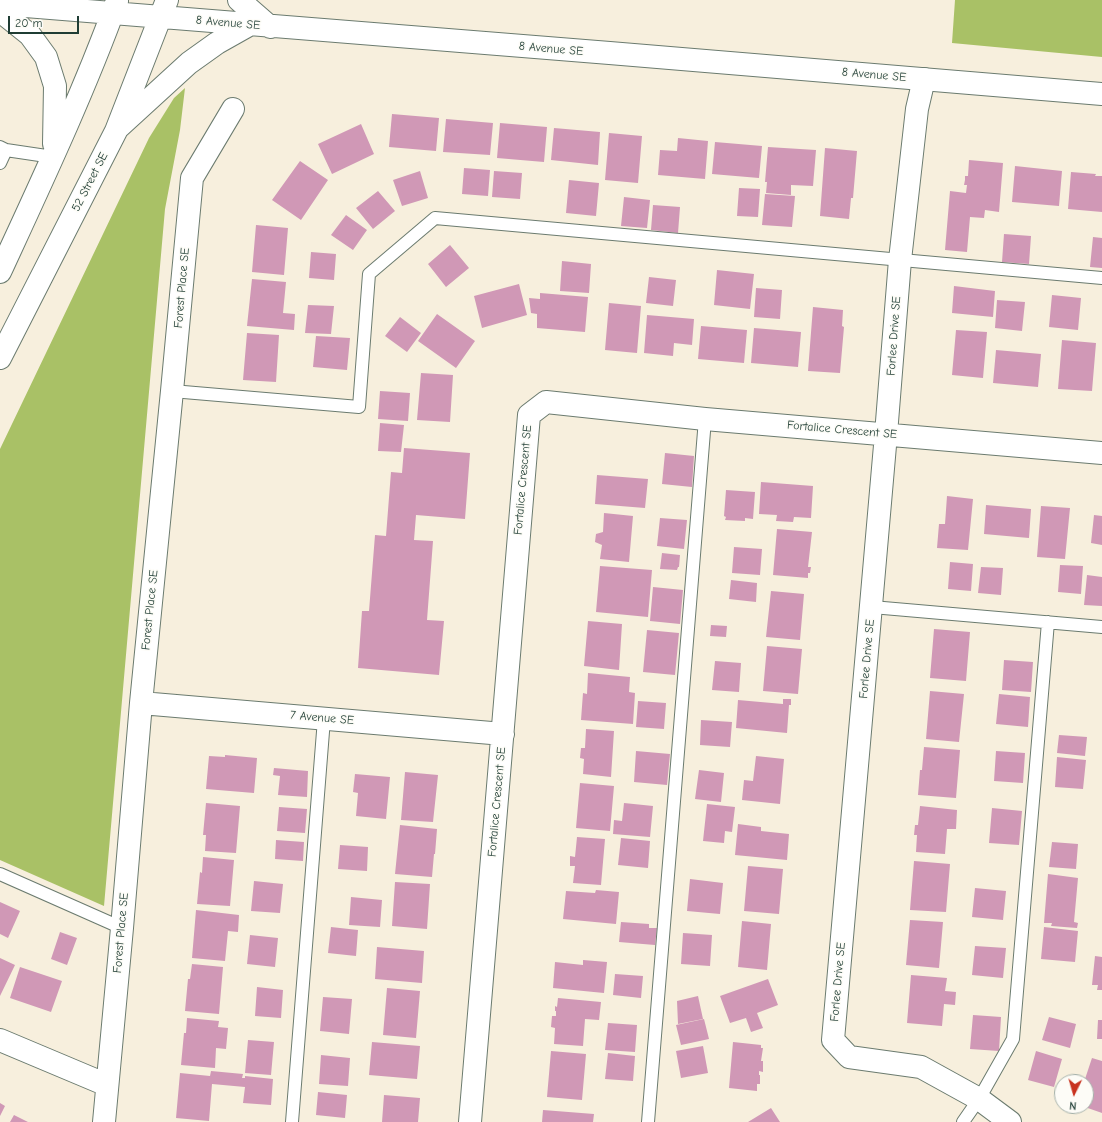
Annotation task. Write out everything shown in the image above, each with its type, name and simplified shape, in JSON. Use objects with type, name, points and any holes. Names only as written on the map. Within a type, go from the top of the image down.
[{"type":"street","points":[[116,131],[189,63],[217,42],[260,26],[239,0]]},
{"type":"street","name":"8 Avenue SE","points":[[0,4],[163,9],[260,26],[1102,94]]},
{"type":"street","points":[[0,272],[53,157],[115,7]]},
{"type":"street","name":"52 Street SE","points":[[0,358],[116,131],[163,9]]},
{"type":"street","points":[[0,11],[30,35],[46,57],[55,86],[53,157]]},
{"type":"street","name":"Forlee Drive SE","points":[[924,79],[917,109],[900,260],[872,606],[833,1040],[849,1057],[921,1067],[979,1099],[1010,1122]]},
{"type":"street","name":"Forest Place SE","points":[[104,1122],[141,702],[192,178],[233,109]]},
{"type":"street","name":"Fortalice Crescent SE","points":[[470,1122],[529,415],[546,402],[705,419],[1102,453]]},
{"type":"street","name":"7 Avenue SE","points":[[141,702],[503,734]]},
{"type":"street","points":[[0,1040],[107,1085]]},
{"type":"lane","points":[[0,163],[3,148],[53,157]]},
{"type":"lane","points":[[172,390],[359,407],[369,274],[435,218],[1102,278]]},
{"type":"lane","points":[[648,1122],[705,419]]},
{"type":"lane","points":[[872,606],[1102,627]]},
{"type":"lane","points":[[963,1122],[979,1099],[1013,1039],[1048,622]]},
{"type":"lane","points":[[292,1122],[324,719]]},
{"type":"lane","points":[[0,874],[122,928]]},
{"type":"green space","points":[[955,0],[1102,0],[1102,57],[952,43]]},
{"type":"green space","points":[[185,88],[180,130],[165,209],[104,906],[0,860],[0,449],[149,138],[174,98]]},
{"type":"building","points":[[392,114],[439,118],[436,151],[389,147]]},
{"type":"building","points":[[446,119],[493,123],[490,155],[443,152]]},
{"type":"building","points":[[500,123],[547,127],[544,162],[497,158]]},
{"type":"building","points":[[361,124],[374,154],[332,174],[318,144]]},
{"type":"building","points":[[554,128],[600,132],[598,165],[551,160]]},
{"type":"building","points":[[609,133],[642,136],[638,183],[605,180]]},
{"type":"building","points":[[678,138],[708,141],[705,179],[658,175],[660,150],[677,151]]},
{"type":"building","points":[[715,142],[762,146],[759,178],[712,174]]},
{"type":"building","points":[[768,147],[816,150],[813,186],[791,185],[791,195],[766,193],[767,182],[765,182]]},
{"type":"building","points":[[825,148],[857,151],[853,198],[851,198],[849,219],[820,216]]},
{"type":"building","points":[[969,160],[1003,163],[999,212],[985,210],[984,218],[970,217],[967,252],[945,250],[950,191],[966,193],[967,185],[964,185],[965,176],[968,176]]},
{"type":"building","points":[[300,161],[328,180],[301,220],[272,200]]},
{"type":"building","points":[[1015,166],[1062,171],[1059,206],[1012,202]]},
{"type":"building","points":[[464,168],[490,170],[488,196],[462,194]]},
{"type":"building","points":[[420,171],[428,198],[402,206],[393,180]]},
{"type":"building","points":[[494,171],[522,173],[520,199],[492,197]]},
{"type":"building","points":[[1071,172],[1096,174],[1095,176],[1102,176],[1102,212],[1068,209]]},
{"type":"building","points":[[569,180],[599,183],[596,216],[566,213]]},
{"type":"building","points":[[739,188],[760,189],[758,217],[737,216]]},
{"type":"building","points":[[378,191],[395,211],[373,229],[356,208]]},
{"type":"building","points":[[765,194],[795,196],[792,227],[762,225]]},
{"type":"building","points":[[624,197],[650,200],[647,228],[621,226]]},
{"type":"building","points":[[653,205],[680,207],[678,233],[651,230]]},
{"type":"building","points":[[346,215],[367,230],[353,250],[331,235]]},
{"type":"building","points":[[256,225],[288,228],[284,275],[252,272]]},
{"type":"building","points":[[1004,234],[1031,236],[1029,264],[1002,262]]},
{"type":"building","points":[[1093,237],[1102,238],[1102,268],[1090,267]]},
{"type":"building","points":[[450,245],[469,268],[446,287],[428,264]]},
{"type":"building","points":[[311,252],[336,254],[334,280],[309,278]]},
{"type":"building","points":[[562,261],[591,264],[589,293],[560,291]]},
{"type":"building","points":[[717,270],[754,274],[750,309],[714,305]]},
{"type":"building","points":[[649,277],[676,280],[673,306],[646,303]]},
{"type":"building","points":[[252,279],[286,282],[283,313],[295,314],[294,330],[247,326]]},
{"type":"building","points":[[519,284],[527,315],[482,328],[474,296]]},
{"type":"building","points":[[954,286],[995,291],[993,317],[952,313]]},
{"type":"building","points":[[756,288],[782,290],[780,319],[754,317]]},
{"type":"building","points":[[540,293],[588,297],[585,332],[537,328],[537,314],[531,313],[529,298],[540,299]]},
{"type":"building","points":[[1052,295],[1081,298],[1078,330],[1049,327]]},
{"type":"building","points":[[997,300],[1025,302],[1022,331],[995,328]]},
{"type":"building","points":[[609,303],[641,306],[637,353],[605,350]]},
{"type":"building","points":[[308,305],[334,306],[331,334],[305,333]]},
{"type":"building","points":[[813,307],[843,310],[842,326],[844,327],[840,373],[808,371]]},
{"type":"building","points":[[437,314],[475,341],[456,368],[418,341]]},
{"type":"building","points":[[647,315],[694,319],[692,345],[674,343],[673,356],[644,353]]},
{"type":"building","points":[[400,317],[421,333],[407,352],[385,336]]},
{"type":"building","points":[[701,326],[747,330],[744,363],[698,359]]},
{"type":"building","points":[[754,328],[801,332],[798,367],[751,363]]},
{"type":"building","points":[[956,330],[987,332],[983,378],[952,375]]},
{"type":"building","points":[[247,333],[279,335],[276,382],[243,380]]},
{"type":"building","points":[[316,336],[350,338],[347,370],[313,367]]},
{"type":"building","points":[[1062,340],[1096,343],[1092,391],[1058,389]]},
{"type":"building","points":[[996,350],[1041,354],[1038,387],[993,383]]},
{"type":"building","points":[[421,373],[453,375],[450,422],[417,420]]},
{"type":"building","points":[[380,391],[410,393],[408,421],[378,419]]},
{"type":"building","points":[[380,423],[404,425],[401,452],[378,451]]},
{"type":"building","points":[[404,448],[470,453],[465,519],[416,515],[414,540],[433,541],[427,620],[444,621],[439,675],[358,668],[362,611],[369,611],[375,535],[386,536],[391,472],[402,473]]},
{"type":"building","points":[[665,453],[694,456],[692,487],[662,484]]},
{"type":"building","points":[[597,475],[648,479],[645,508],[595,504]]},
{"type":"building","points":[[761,482],[813,486],[811,518],[794,517],[793,522],[776,521],[777,515],[759,514]]},
{"type":"building","points":[[726,490],[755,492],[753,519],[745,518],[745,521],[725,520]]},
{"type":"building","points":[[947,496],[973,499],[968,550],[937,548],[939,524],[945,524]]},
{"type":"building","points":[[986,505],[1031,509],[1029,538],[984,534]]},
{"type":"building","points":[[1041,506],[1070,508],[1065,559],[1037,557]]},
{"type":"building","points":[[604,513],[633,516],[629,562],[600,559],[602,545],[595,542],[596,534],[603,532]]},
{"type":"building","points":[[1094,515],[1102,516],[1102,545],[1091,543]]},
{"type":"building","points":[[660,518],[687,520],[684,549],[657,546]]},
{"type":"building","points":[[777,529],[812,532],[808,567],[811,567],[810,573],[808,573],[808,578],[773,575]]},
{"type":"building","points":[[734,547],[762,549],[760,575],[732,573]]},
{"type":"building","points":[[662,553],[680,555],[679,567],[677,570],[660,569]]},
{"type":"building","points":[[950,562],[973,564],[971,591],[948,589]]},
{"type":"building","points":[[1060,565],[1083,566],[1081,594],[1058,592]]},
{"type":"building","points":[[600,566],[652,570],[648,617],[596,612]]},
{"type":"building","points":[[981,567],[1003,568],[1001,595],[978,593]]},
{"type":"building","points":[[1087,575],[1102,577],[1102,606],[1084,605]]},
{"type":"building","points":[[731,580],[757,583],[756,602],[729,599]]},
{"type":"building","points":[[653,587],[683,590],[680,624],[650,621]]},
{"type":"building","points":[[771,591],[804,594],[800,640],[766,637]]},
{"type":"building","points":[[588,621],[622,624],[619,670],[584,666]]},
{"type":"building","points":[[711,625],[727,626],[726,637],[710,636]]},
{"type":"building","points":[[934,629],[970,632],[966,681],[930,678]]},
{"type":"building","points":[[647,630],[679,633],[675,675],[643,672]]},
{"type":"building","points":[[767,646],[802,649],[798,694],[763,691]]},
{"type":"building","points":[[1004,660],[1033,662],[1031,692],[1002,690]]},
{"type":"building","points":[[715,661],[741,663],[739,692],[712,690]]},
{"type":"building","points":[[588,673],[630,677],[629,692],[635,693],[633,724],[581,720],[583,693],[587,694]]},
{"type":"building","points":[[930,691],[964,694],[959,742],[926,739]]},
{"type":"building","points":[[999,694],[1030,697],[1028,727],[996,724]]},
{"type":"building","points":[[783,699],[791,699],[791,705],[789,705],[787,733],[736,728],[738,700],[783,704]]},
{"type":"building","points":[[638,701],[666,703],[664,729],[636,727]]},
{"type":"building","points":[[701,720],[732,722],[730,747],[700,745]]},
{"type":"building","points":[[586,729],[614,731],[611,777],[583,774],[584,759],[580,758],[581,748],[585,748]]},
{"type":"building","points":[[1059,735],[1087,737],[1085,756],[1057,753]]},
{"type":"building","points":[[924,747],[960,750],[956,798],[918,795]]},
{"type":"building","points":[[636,751],[670,754],[667,785],[634,782]]},
{"type":"building","points":[[996,751],[1025,753],[1023,783],[994,781]]},
{"type":"building","points":[[225,755],[257,758],[254,793],[206,789],[209,756],[225,757]]},
{"type":"building","points":[[756,756],[784,759],[780,804],[742,800],[744,780],[753,781]]},
{"type":"building","points":[[1057,757],[1086,760],[1083,789],[1055,787]]},
{"type":"building","points":[[274,768],[308,771],[307,797],[278,795],[280,776],[273,775]]},
{"type":"building","points":[[699,770],[724,773],[721,802],[695,799]]},
{"type":"building","points":[[405,772],[438,775],[433,822],[401,820]]},
{"type":"building","points":[[355,774],[390,777],[386,819],[356,816],[358,793],[353,792]]},
{"type":"building","points":[[580,783],[614,786],[610,831],[576,828]]},
{"type":"building","points":[[206,803],[240,806],[236,853],[205,851],[206,835],[203,835]]},
{"type":"building","points":[[624,803],[653,806],[650,837],[613,834],[614,820],[622,821]]},
{"type":"building","points":[[707,804],[735,807],[732,832],[725,831],[724,843],[703,841]]},
{"type":"building","points":[[920,806],[957,810],[956,829],[947,829],[945,854],[916,852],[917,835],[914,835],[915,825],[918,825]]},
{"type":"building","points":[[279,807],[307,809],[305,833],[277,831]]},
{"type":"building","points":[[992,808],[1022,811],[1019,845],[989,843]]},
{"type":"building","points":[[738,824],[761,827],[761,831],[789,834],[787,860],[735,855]]},
{"type":"building","points":[[400,825],[437,829],[432,877],[395,874]]},
{"type":"building","points":[[577,837],[605,839],[601,885],[573,883],[575,866],[570,866],[570,856],[575,857]]},
{"type":"building","points":[[621,838],[650,841],[648,868],[618,865]]},
{"type":"building","points":[[276,840],[304,842],[303,861],[275,859]]},
{"type":"building","points":[[1052,842],[1078,844],[1076,869],[1049,867]]},
{"type":"building","points":[[340,845],[368,847],[367,871],[338,869]]},
{"type":"building","points":[[203,857],[234,860],[230,906],[197,904]]},
{"type":"building","points":[[914,861],[950,864],[946,912],[910,910]]},
{"type":"building","points":[[748,866],[783,869],[779,914],[744,911]]},
{"type":"building","points":[[1048,874],[1078,878],[1074,922],[1078,923],[1077,928],[1051,926],[1052,923],[1044,923]]},
{"type":"building","points":[[690,879],[723,883],[720,914],[687,911]]},
{"type":"building","points":[[254,881],[283,884],[280,913],[251,911]]},
{"type":"building","points":[[395,882],[430,884],[427,929],[392,926]]},
{"type":"building","points":[[975,888],[1006,891],[1003,920],[972,917]]},
{"type":"building","points":[[596,890],[619,892],[616,924],[563,919],[566,891],[595,893]]},
{"type":"building","points":[[351,897],[382,900],[380,927],[349,925]]},
{"type":"building","points":[[0,902],[20,911],[8,938],[0,934]]},
{"type":"building","points":[[196,910],[239,915],[238,932],[228,931],[225,961],[192,958]]},
{"type":"building","points":[[910,920],[943,922],[939,968],[906,965]]},
{"type":"building","points":[[742,921],[771,924],[767,970],[738,967]]},
{"type":"building","points":[[621,922],[649,924],[649,928],[657,928],[655,945],[619,942]]},
{"type":"building","points":[[331,927],[358,930],[356,956],[328,953]]},
{"type":"building","points":[[1044,927],[1078,931],[1075,962],[1041,959]]},
{"type":"building","points":[[60,932],[77,938],[67,965],[51,959]]},
{"type":"building","points":[[683,933],[712,935],[710,966],[681,964]]},
{"type":"building","points":[[250,935],[278,938],[275,967],[247,964]]},
{"type":"building","points":[[975,946],[1006,948],[1003,978],[972,975]]},
{"type":"building","points":[[377,947],[424,951],[422,983],[375,979]]},
{"type":"building","points":[[1095,956],[1102,957],[1102,990],[1097,990],[1098,985],[1092,985]]},
{"type":"building","points":[[0,958],[15,965],[0,996]]},
{"type":"building","points":[[583,960],[607,962],[604,993],[553,988],[555,962],[583,965]]},
{"type":"building","points":[[192,964],[223,967],[219,1014],[185,1011],[188,979],[190,979]]},
{"type":"building","points":[[20,967],[62,981],[51,1012],[10,998]]},
{"type":"building","points":[[615,974],[643,976],[641,998],[613,995]]},
{"type":"building","points":[[911,975],[947,978],[945,991],[956,992],[955,1005],[944,1004],[942,1026],[907,1023]]},
{"type":"building","points":[[768,979],[778,1005],[757,1013],[763,1028],[751,1032],[746,1018],[730,1023],[720,996]]},
{"type":"building","points":[[257,987],[283,990],[281,1018],[255,1016]]},
{"type":"building","points":[[387,988],[420,991],[416,1038],[383,1035]]},
{"type":"building","points":[[698,996],[703,1019],[678,1024],[677,1001]]},
{"type":"building","points":[[323,997],[352,999],[349,1034],[320,1031]]},
{"type":"building","points":[[558,998],[601,1002],[599,1020],[585,1019],[583,1046],[554,1044],[555,1028],[551,1027],[552,1016],[556,1016],[555,1006],[557,1007]]},
{"type":"building","points":[[973,1015],[1001,1017],[999,1051],[970,1049]]},
{"type":"building","points":[[1049,1017],[1076,1024],[1070,1048],[1042,1040]]},
{"type":"building","points":[[187,1018],[219,1021],[218,1027],[228,1028],[226,1049],[216,1048],[215,1068],[181,1065]]},
{"type":"building","points":[[704,1019],[709,1039],[681,1045],[676,1025]]},
{"type":"building","points":[[1098,1020],[1102,1020],[1102,1039],[1097,1039]]},
{"type":"building","points":[[608,1023],[637,1025],[635,1052],[605,1050]]},
{"type":"building","points":[[248,1040],[274,1042],[271,1075],[245,1073]]},
{"type":"building","points":[[372,1042],[420,1046],[417,1079],[369,1075]]},
{"type":"building","points":[[733,1042],[761,1045],[761,1048],[763,1048],[761,1061],[763,1061],[763,1072],[759,1071],[760,1084],[757,1084],[757,1091],[729,1088]]},
{"type":"building","points":[[703,1046],[708,1073],[681,1078],[676,1051]]},
{"type":"building","points":[[551,1051],[586,1054],[582,1100],[547,1097]]},
{"type":"building","points":[[1036,1051],[1062,1059],[1058,1074],[1054,1074],[1054,1087],[1028,1080]]},
{"type":"building","points":[[608,1053],[635,1056],[633,1081],[605,1079]]},
{"type":"building","points":[[321,1055],[350,1058],[348,1086],[319,1084]]},
{"type":"building","points":[[1092,1058],[1102,1061],[1102,1113],[1094,1110],[1094,1074],[1087,1074]]},
{"type":"building","points":[[211,1071],[243,1074],[242,1078],[245,1078],[245,1076],[273,1079],[271,1105],[243,1103],[245,1087],[212,1084],[209,1121],[176,1118],[180,1073],[210,1076]]},
{"type":"building","points":[[318,1092],[347,1095],[345,1118],[316,1115]]},
{"type":"building","points":[[384,1095],[420,1098],[418,1122],[382,1122]]},
{"type":"building","points":[[0,1103],[5,1106],[0,1116]]},
{"type":"building","points":[[771,1108],[780,1122],[748,1122]]},
{"type":"building","points":[[543,1110],[594,1114],[593,1122],[542,1122]]},
{"type":"building","points":[[14,1115],[28,1122],[10,1122]]}]
